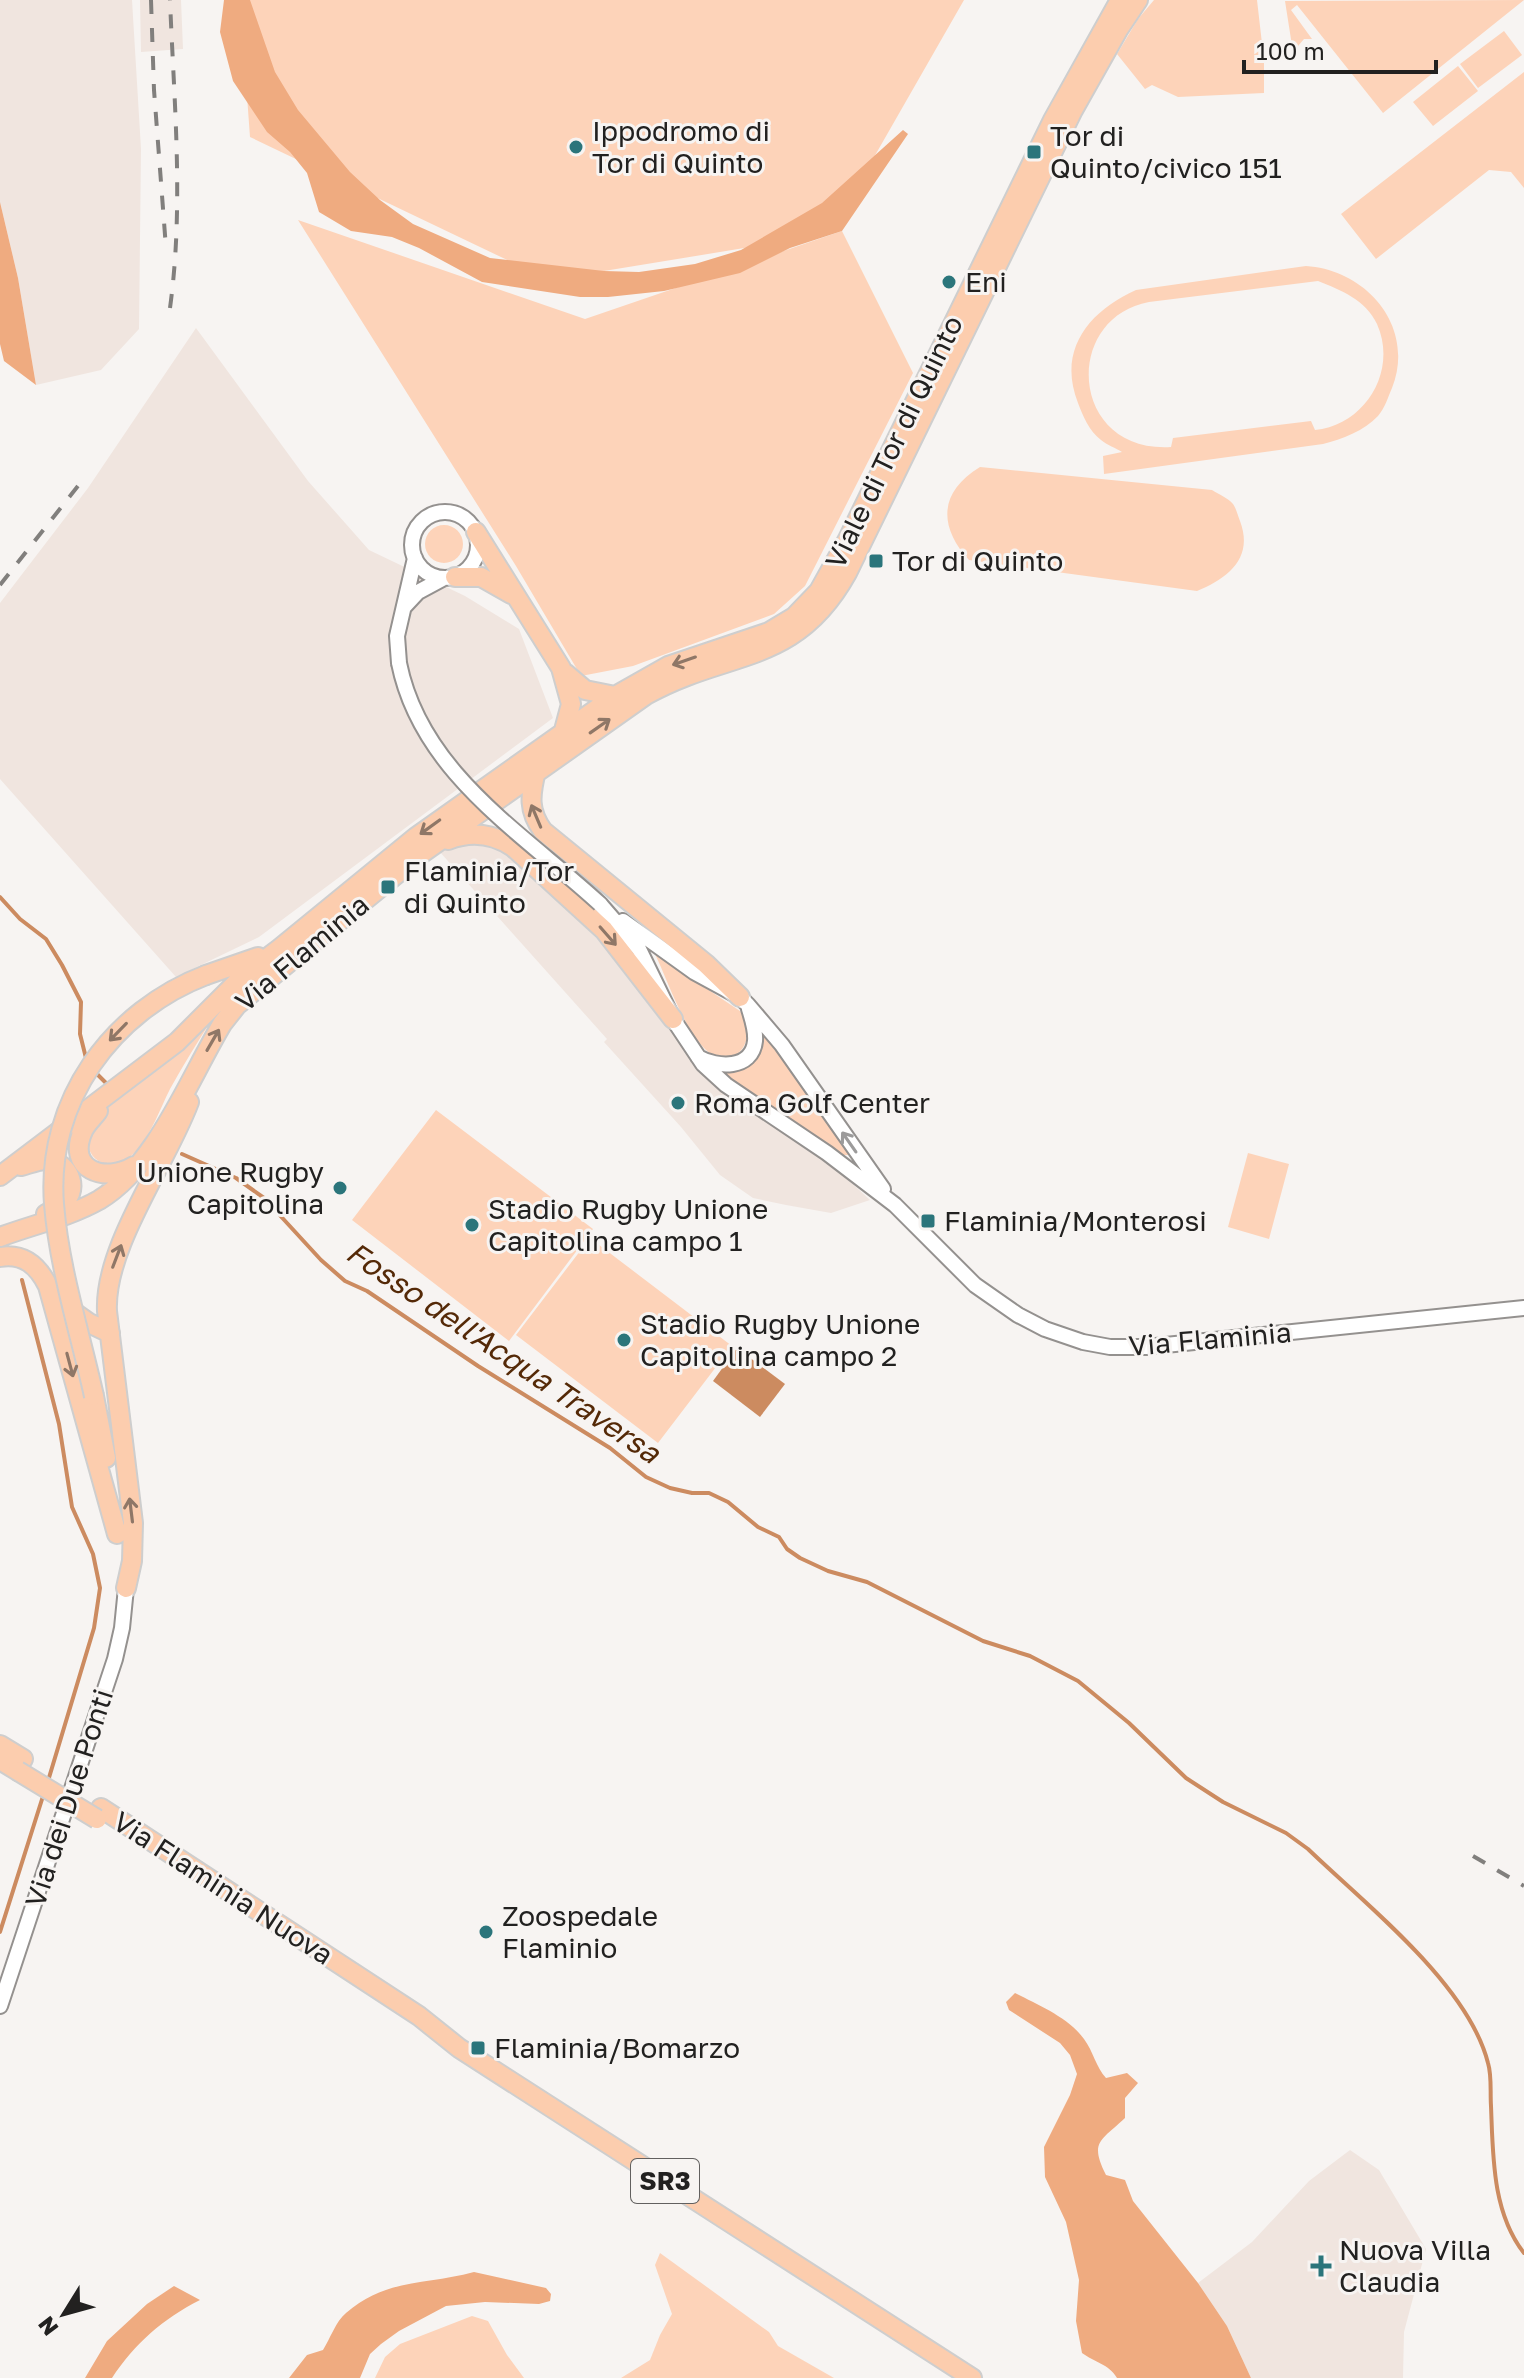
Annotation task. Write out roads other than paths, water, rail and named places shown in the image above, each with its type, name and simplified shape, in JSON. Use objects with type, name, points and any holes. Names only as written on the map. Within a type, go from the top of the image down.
[{"type":"main road","name":"Viale di Tor di Quinto","points":[[615,696],[668,666],[779,627],[804,609],[819,591],[848,539],[1060,106],[1120,0]]},
{"type":"main road","name":"Viale di Tor di Quinto","points":[[536,771],[646,695],[681,678],[776,645],[800,632],[824,610],[847,573],[1073,110],[1138,0]]},
{"type":"main road","points":[[476,532],[561,668],[585,690],[615,696]]},
{"type":"main road","points":[[450,577],[473,575],[488,579],[519,600]]},
{"type":"main road","points":[[561,668],[571,704],[563,734]]},
{"type":"main road","name":"Via Flaminia","points":[[5,1173],[177,1042],[242,977],[416,837],[615,696]]},
{"type":"main road","points":[[536,771],[530,800],[534,816],[543,831],[706,964],[744,1001]]},
{"type":"main road","name":"Via Flaminia","points":[[0,1237],[98,1201],[124,1182],[147,1156],[222,1024],[237,1005],[430,847],[536,771]]},
{"type":"main road","points":[[430,847],[466,835],[493,836],[508,843],[604,930],[673,1019]]},
{"type":"main road","points":[[126,1588],[94,1396],[56,1222],[54,1170],[59,1135],[78,1086],[112,1037],[152,1003],[182,985],[279,949]]},
{"type":"main road","points":[[126,1588],[132,1561],[133,1523],[107,1299],[111,1270],[184,1116],[193,1075]]},
{"type":"main road","points":[[111,1093],[82,1132],[79,1147],[83,1162],[98,1174],[115,1175],[147,1156]]},
{"type":"main road","points":[[5,1173],[38,1161],[53,1161],[62,1166],[71,1181],[70,1192],[64,1202],[27,1227]]},
{"type":"main road","points":[[0,1257],[14,1256],[29,1262],[40,1271],[50,1289],[117,1534]]},
{"type":"main road","points":[[50,1289],[74,1313],[110,1333]]},
{"type":"main road","name":"Via Flaminia Nuova","points":[[0,1745],[21,1765],[377,2001],[423,2029],[441,2036],[972,2378]]},
{"type":"main road","name":"Via Flaminia Nuova","points":[[0,1760],[21,1765]]},
{"type":"street","points":[[403,607],[418,592],[468,569],[474,561],[478,547],[476,532],[469,521],[443,512],[423,521],[414,536],[415,558],[424,570],[450,577]]},
{"type":"street","name":"Via Flaminia","points":[[415,558],[397,636],[399,663],[419,724],[451,771],[600,904],[694,972],[744,1001],[782,1045],[895,1205]]},
{"type":"street","name":"Via Flaminia","points":[[600,904],[644,957],[673,1019],[709,1071],[731,1090],[827,1153],[895,1205],[993,1299],[1045,1329],[1102,1346],[1162,1346],[1524,1308]]},
{"type":"street","points":[[698,1056],[723,1065],[748,1056],[753,1049],[755,1036],[744,1001]]},
{"type":"street","name":"Via dei Due Ponti","points":[[0,2006],[115,1659],[126,1588]]},
{"type":"waterway","name":"Fosso dell'Acqua Traversa","points":[[0,897],[20,919],[46,939],[62,965],[81,1002],[80,1034],[87,1062]]},
{"type":"waterway","name":"Fosso dell'Acqua Traversa","points":[[95,1072],[107,1084]]},
{"type":"waterway","name":"Fosso dell'Acqua Traversa","points":[[182,1154],[236,1178],[264,1198],[321,1260],[345,1281],[367,1291],[478,1366],[610,1448],[646,1477],[670,1488],[709,1493],[728,1502],[758,1527],[779,1537],[787,1549],[800,1558],[828,1571],[867,1582],[983,1641],[1030,1656],[1078,1681],[1129,1723],[1186,1778],[1223,1802],[1286,1833],[1308,1849],[1385,1920],[1438,1975],[1477,2033],[1490,2073],[1494,2163],[1500,2201],[1513,2237],[1524,2253]]},
{"type":"waterway","points":[[22,1280],[59,1424],[72,1507],[93,1554],[100,1588],[94,1628],[48,1781]]},
{"type":"waterway","points":[[0,1932],[44,1793]]},
{"type":"railway","points":[[151,0],[154,90],[166,248]]},
{"type":"railway","points":[[170,0],[177,193],[170,308]]},
{"type":"railway","points":[[0,585],[85,477]]},
{"type":"railway","points":[[1473,1856],[1524,1886]]},
{"type":"place","name":"Ippodromo di Tor di Quinto","points":[[576,147]]},
{"type":"place","name":"Tor di Quinto/civico 151","points":[[1034,152]]},
{"type":"place","name":"Eni","points":[[949,282]]},
{"type":"place","name":"Tor di Quinto","points":[[876,561]]},
{"type":"place","name":"Flaminia/Tor di Quinto","points":[[388,887]]},
{"type":"place","name":"Roma Golf Center","points":[[678,1103]]},
{"type":"place","name":"Unione Rugby Capitolina","points":[[340,1188]]},
{"type":"place","name":"Flaminia/Monterosi","points":[[928,1221]]},
{"type":"place","name":"Stadio Rugby Unione Capitolina campo 1","points":[[472,1225]]},
{"type":"place","name":"Stadio Rugby Unione Capitolina campo 2","points":[[624,1340]]},
{"type":"place","name":"Zoospedale Flaminio","points":[[486,1932]]},
{"type":"place","name":"Flaminia/Bomarzo","points":[[478,2048]]},
{"type":"place","name":"Nuova Villa Claudia","points":[[1321,2266]]}]
